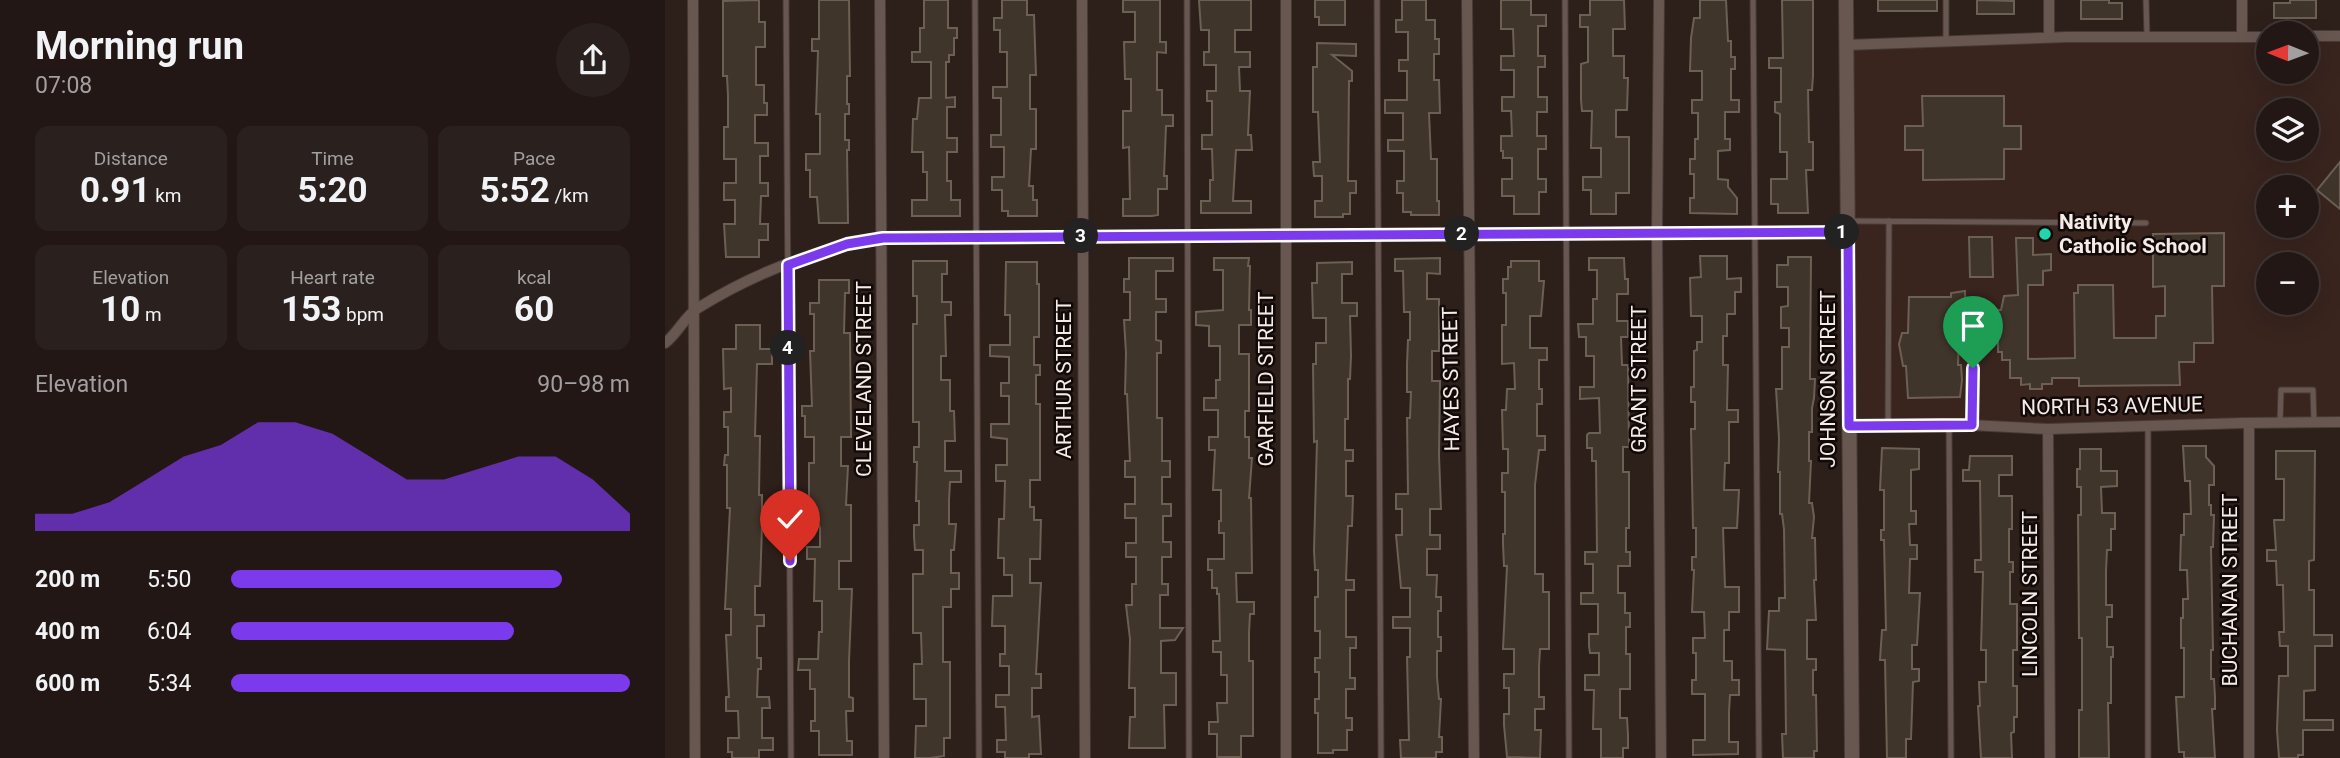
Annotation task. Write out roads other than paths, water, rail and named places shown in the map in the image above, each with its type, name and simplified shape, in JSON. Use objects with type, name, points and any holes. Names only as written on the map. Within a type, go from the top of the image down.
[{"type":"street","points":[[693,0],[695,758]]},
{"type":"street","name":"CLEVELAND STREET","points":[[880,0],[884,758]]},
{"type":"street","name":"ARTHUR STREET","points":[[1082,0],[1085,758]]},
{"type":"street","name":"GARFIELD STREET","points":[[1286,0],[1286,758]]},
{"type":"street","name":"HAYES STREET","points":[[1467,0],[1474,758]]},
{"type":"street","name":"GRANT STREET","points":[[1659,0],[1657,233],[1661,758]]},
{"type":"street","name":"JOHNSON STREET","points":[[1846,0],[1852,758]]},
{"type":"street","points":[[2049,0],[2049,37]]},
{"type":"street","points":[[2242,0],[2242,37]]},
{"type":"street","points":[[2319,36],[2340,36]]},
{"type":"street","points":[[1846,45],[2049,37],[2256,37]]},
{"type":"street","points":[[665,343],[695,310],[788,265],[847,244],[883,238],[1754,232],[1848,226]]},
{"type":"street","name":"NORTH 53 AVENUE","points":[[1849,426],[1972,425],[2048,429],[2340,422]]},
{"type":"street","name":"BUCHANAN STREET","points":[[2249,423],[2249,758]]},
{"type":"street","name":"LINCOLN STREET","points":[[2048,429],[2050,758]]},
{"type":"lane","points":[[786,0],[791,758]]},
{"type":"lane","points":[[975,0],[979,758]]},
{"type":"lane","points":[[1188,0],[1189,758]]},
{"type":"lane","points":[[1377,0],[1381,758]]},
{"type":"lane","points":[[1565,0],[1569,758]]},
{"type":"lane","points":[[1753,0],[1759,758]]},
{"type":"lane","points":[[1946,0],[1947,41]]},
{"type":"lane","points":[[2147,0],[2147,37]]},
{"type":"lane","points":[[1848,226],[1889,221],[2146,223]]},
{"type":"lane","points":[[1888,426],[1889,221]]},
{"type":"lane","points":[[1972,425],[1974,310]]},
{"type":"lane","points":[[2280,423],[2281,390],[2313,390],[2314,423]]},
{"type":"lane","points":[[1949,425],[1951,758]]},
{"type":"lane","points":[[2148,426],[2148,758]]},
{"type":"place","name":"Nativity Catholic School","points":[[2045,234]]}]
